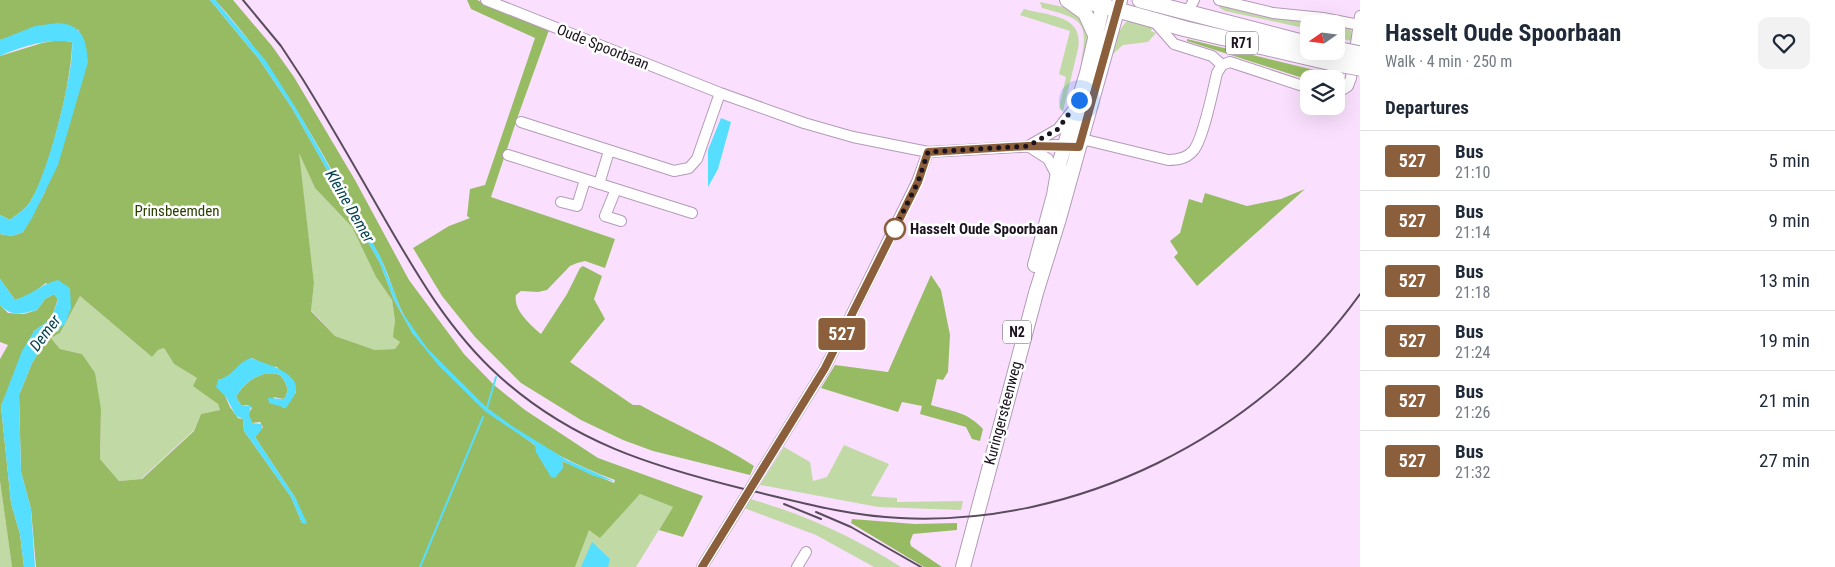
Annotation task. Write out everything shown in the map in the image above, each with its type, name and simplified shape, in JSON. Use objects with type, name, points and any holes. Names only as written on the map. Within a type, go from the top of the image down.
[{"type":"highway","name":"R71","points":[[1082,0],[1111,4],[1133,14],[1186,29],[1300,50]]},
{"type":"highway","name":"R71","points":[[1140,0],[1190,7],[1300,41]]},
{"type":"highway","name":"R71","points":[[1345,55],[1360,54]]},
{"type":"highway","name":"R71","points":[[1343,60],[1360,68]]},
{"type":"main road","points":[[1067,0],[1085,13],[1102,38],[1133,14]]},
{"type":"main road","name":"Kuringersteenweg","points":[[963,567],[1024,334],[1079,147],[1111,4]]},
{"type":"main road","name":"Kuringersteenweg","points":[[956,567],[1048,217],[1065,145],[1102,38]]},
{"type":"street","name":"Oude Spoorbaan","points":[[486,0],[720,93],[804,123],[853,137],[923,150],[1065,145],[1079,147],[1086,140],[1168,160],[1186,157],[1198,144],[1217,74],[1222,65]]},
{"type":"street","points":[[1218,0],[1273,13],[1360,22],[1351,78],[1348,86],[1345,88]]},
{"type":"street","points":[[1152,19],[1174,44],[1182,48],[1212,56],[1222,65],[1230,62],[1300,85]]},
{"type":"street","points":[[1182,48],[1177,37],[1186,29]]},
{"type":"street","points":[[521,122],[674,171],[688,168],[698,159],[720,93]]},
{"type":"street","points":[[1057,176],[1048,159],[1028,146],[1058,129],[1079,100]]},
{"type":"street","points":[[599,184],[609,150]]},
{"type":"street","points":[[702,567],[825,368],[918,182],[923,150]]},
{"type":"street","points":[[508,154],[692,213]]},
{"type":"street","points":[[561,202],[577,206],[585,180]]},
{"type":"street","points":[[616,189],[605,216],[621,221]]},
{"type":"street","points":[[797,567],[806,552]]},
{"type":"green space","name":"Prinsbeemden","points":[[0,0],[210,0],[259,59],[292,108],[380,263],[394,300],[413,334],[432,354],[408,322],[398,303],[378,253],[304,122],[262,59],[215,0],[233,0],[272,46],[294,77],[355,180],[409,280],[464,354],[494,385],[525,410],[598,458],[703,496],[683,537],[659,530],[673,507],[640,494],[600,538],[589,530],[575,567],[36,567],[31,509],[21,472],[19,395],[32,363],[49,336],[58,331],[71,308],[46,283],[30,295],[15,300],[0,279],[0,234],[12,236],[23,232],[45,192],[79,30],[13,36],[0,40]],"holes":[[[299,153],[315,188],[352,227],[376,277],[392,300],[395,321],[393,337],[400,342],[395,349],[375,350],[335,336],[311,311],[314,283]],[[80,296],[152,357],[158,350],[164,348],[174,364],[197,378],[193,386],[218,404],[220,410],[201,414],[194,431],[142,479],[119,481],[100,459],[101,409],[95,373],[82,354],[60,349],[51,338],[60,333]],[[252,358],[267,366],[277,367],[296,392],[284,408],[273,397],[284,399],[287,393],[286,384],[280,375],[267,373],[249,382],[239,391],[236,397],[241,405],[248,405],[252,408],[248,414],[252,423],[260,422],[263,427],[255,437],[296,499],[302,523],[291,497],[244,431],[243,419],[238,418],[230,407],[218,380],[228,376]],[[455,379],[479,401],[530,439],[586,468],[615,480],[614,483],[562,461],[563,468],[545,467],[536,446],[476,402]]]},
{"type":"green space","points":[[467,0],[477,0],[549,30],[491,197],[615,239],[605,268],[585,261],[577,263],[570,266],[547,290],[538,292],[521,291],[516,295],[517,306],[520,312],[541,334],[567,294],[580,268],[583,266],[602,276],[594,299],[605,319],[570,362],[633,405],[640,405],[726,449],[754,466],[750,475],[653,451],[623,440],[581,420],[521,383],[475,337],[442,296],[413,248],[449,226],[470,218],[467,216],[470,189],[485,185],[535,38],[471,9]]},
{"type":"green space","points":[[1040,2],[1068,8],[1080,14],[1089,38],[1084,63],[1081,63],[1084,38],[1080,24],[1066,15],[1042,8]]},
{"type":"green space","points":[[1217,3],[1300,17],[1300,27],[1225,11]]},
{"type":"green space","points":[[1024,9],[1063,19],[1076,29],[1078,49],[1063,111],[1059,108],[1066,77],[1059,74],[1070,31],[1020,15]]},
{"type":"green space","points":[[1130,19],[1136,19],[1152,28],[1151,31],[1156,33],[1148,42],[1123,45],[1112,55],[1120,30]]},
{"type":"green space","points":[[1345,24],[1351,25],[1352,41],[1345,40]]},
{"type":"green space","points":[[1187,39],[1314,70],[1300,70],[1300,77],[1187,41]]},
{"type":"green space","points":[[59,40],[72,42],[69,77],[52,148],[37,189],[28,205],[10,220],[0,215],[0,56],[42,43]]},
{"type":"green space","points":[[298,150],[315,188],[352,227],[376,277],[392,300],[395,321],[394,337],[400,342],[395,349],[375,350],[335,336],[311,310],[314,283]]},
{"type":"green space","points":[[1305,189],[1197,286],[1174,257],[1178,253],[1170,241],[1180,233],[1189,199],[1202,203],[1205,193],[1247,206],[1281,199]]},
{"type":"green space","points":[[931,275],[941,290],[950,335],[948,372],[943,380],[937,379],[931,405],[965,415],[977,423],[983,429],[980,441],[972,439],[966,427],[920,414],[922,406],[902,402],[898,412],[821,388],[835,365],[888,372]]},
{"type":"green space","points":[[54,294],[58,299],[51,319],[34,331],[1,406],[11,503],[20,534],[24,567],[12,567],[0,481],[0,359],[8,345],[0,342],[0,305],[8,313],[24,314],[37,310],[45,299]]},
{"type":"green space","points":[[80,296],[152,357],[158,350],[164,348],[174,364],[197,378],[209,397],[218,404],[220,410],[201,414],[194,430],[141,479],[119,481],[100,459],[101,409],[82,354],[60,349],[51,338],[60,333]]},
{"type":"green space","points":[[844,445],[889,464],[871,496],[897,498],[897,502],[963,501],[961,510],[878,507],[760,485],[784,447],[810,462],[813,481],[827,477]]},
{"type":"green space","points":[[0,481],[12,567],[0,567]]},
{"type":"green space","points":[[640,494],[673,507],[636,567],[575,567],[589,529],[600,537]]},
{"type":"green space","points":[[750,499],[828,527],[901,567],[874,567],[816,535],[744,508]]},
{"type":"green space","points":[[852,519],[915,524],[957,523],[957,530],[913,534],[910,542],[911,546],[942,567],[924,567],[851,523]]},
{"type":"water","points":[[210,0],[215,0],[266,61],[297,110],[380,256],[402,312],[427,348],[487,408],[512,426],[567,460],[616,482],[594,476],[562,461],[563,468],[555,478],[551,477],[536,452],[535,445],[486,412],[439,366],[413,334],[394,300],[380,263],[292,108],[259,59]]},
{"type":"water","points":[[58,23],[73,27],[82,35],[86,46],[88,62],[58,165],[32,218],[23,232],[12,236],[0,234],[0,215],[10,220],[26,207],[37,189],[44,171],[65,99],[72,56],[72,42],[44,42],[17,49],[0,56],[0,40],[35,26]]},
{"type":"water","points":[[721,118],[731,122],[718,169],[708,187],[708,150]]},
{"type":"water","name":"Demer","points":[[0,279],[15,300],[58,280],[70,288],[71,308],[65,324],[49,336],[32,363],[19,395],[21,472],[31,509],[35,567],[24,567],[20,534],[11,503],[1,406],[22,351],[34,331],[51,319],[58,300],[54,294],[45,299],[37,310],[13,313],[0,305]]},
{"type":"water","points":[[251,358],[279,369],[292,378],[295,383],[296,390],[286,408],[269,403],[268,398],[284,399],[287,393],[286,384],[280,375],[274,373],[267,373],[255,378],[239,391],[236,397],[241,405],[251,406],[249,414],[252,423],[262,424],[262,429],[255,437],[296,499],[307,523],[305,524],[302,523],[291,497],[244,431],[243,419],[236,416],[226,397],[216,387],[218,380]]},
{"type":"water","points":[[592,542],[610,559],[608,567],[581,567]]},
{"type":"waterway","points":[[487,408],[496,377]]},
{"type":"waterway","name":"Kleine Demer","points":[[420,567],[483,417]]},
{"type":"railway","points":[[243,0],[281,46],[333,129],[408,259],[449,321],[481,359],[527,399],[584,435],[645,461],[710,480],[841,511],[900,518],[966,517],[1032,507],[1096,489],[1158,463],[1216,430],[1270,391],[1318,345],[1360,294]]},
{"type":"railway","points":[[784,504],[821,519]]},
{"type":"railway","points":[[816,512],[851,527],[921,567]]},
{"type":"bus line","name":"527","points":[[702,567],[825,368],[918,182],[928,152],[1028,146],[1065,145],[1079,147],[1120,0]]},
{"type":"place","name":"Hasselt Oude Spoorbaan","points":[[895,229]]},
{"type":"route","points":[[895,229],[893,232],[918,182],[928,152],[1028,146],[1058,129],[1068,119],[1079,100]]}]
